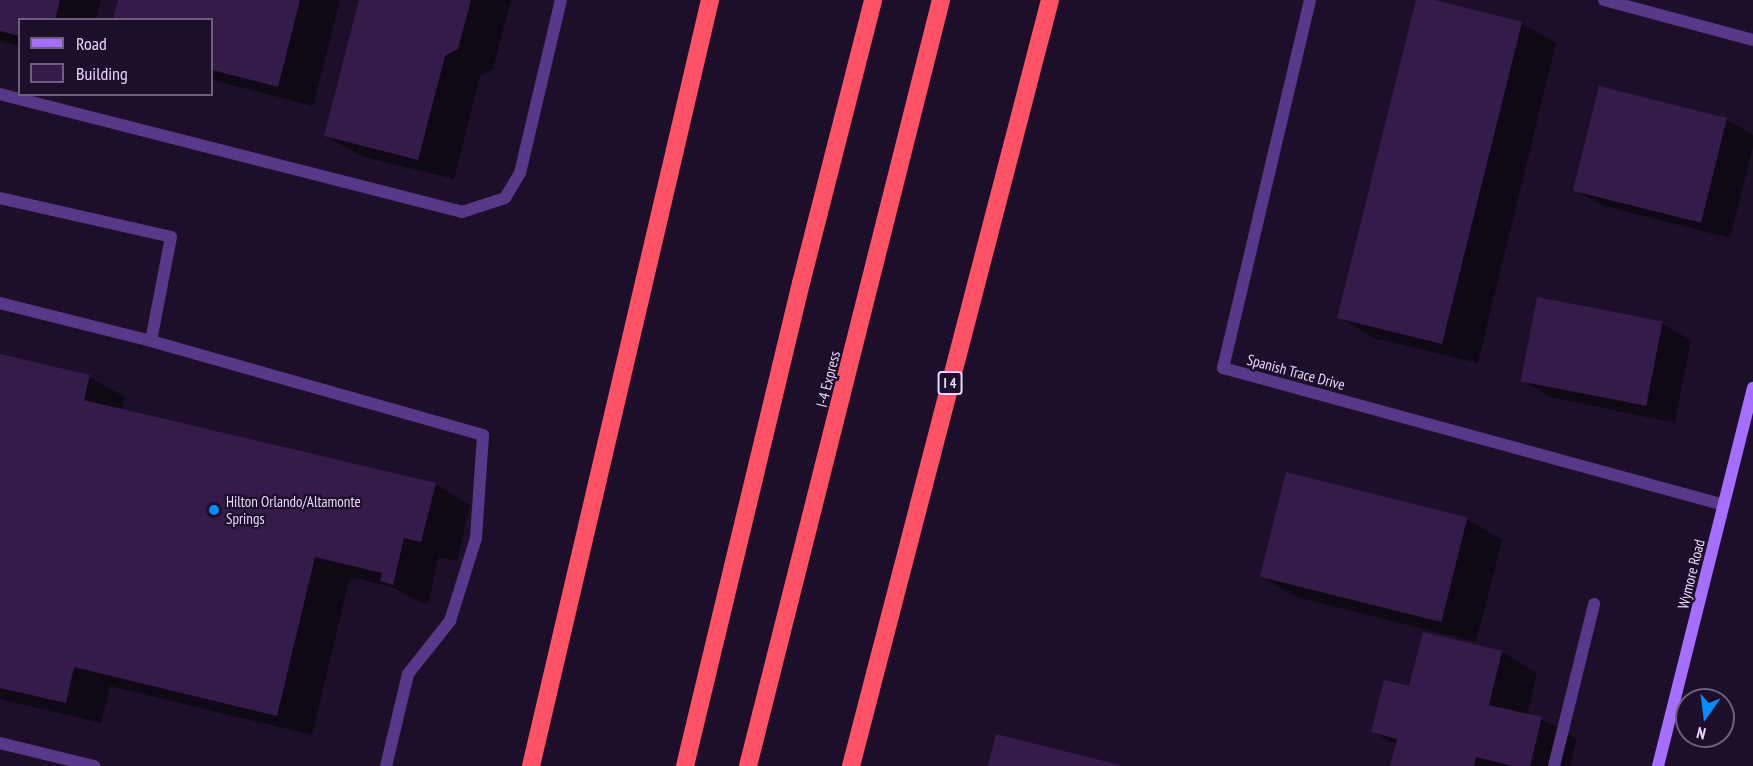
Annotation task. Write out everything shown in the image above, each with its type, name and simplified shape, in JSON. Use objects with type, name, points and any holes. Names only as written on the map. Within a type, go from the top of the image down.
[{"type":"highway","points":[[531,766],[710,0]]},
{"type":"highway","points":[[685,766],[801,283],[873,0]]},
{"type":"highway","name":"I-4 Express","points":[[748,766],[941,0]]},
{"type":"highway","name":"I 4","points":[[850,766],[1050,0]]},
{"type":"main road","name":"Wymore Road","points":[[1658,766],[1750,411],[1753,388]]},
{"type":"street","points":[[0,94],[462,212],[505,198],[520,173],[561,0]]},
{"type":"street","name":"Spanish Trace Drive","points":[[1310,0],[1224,368],[1724,505]]},
{"type":"street","points":[[1604,0],[1753,40]]},
{"type":"street","points":[[0,198],[171,237],[151,340]]},
{"type":"street","points":[[0,303],[151,340],[483,435],[476,538],[450,621],[408,674],[386,766]]},
{"type":"street","points":[[1554,766],[1594,603]]},
{"type":"street","points":[[0,743],[94,766]]},
{"type":"building","points":[[0,0],[60,0],[56,18],[18,18],[18,36],[0,31]]},
{"type":"building","points":[[118,0],[300,0],[278,87],[213,70],[213,18],[114,18]]},
{"type":"building","points":[[359,0],[471,0],[458,49],[445,56],[418,160],[324,136]]},
{"type":"building","points":[[1416,0],[1435,0],[1522,22],[1442,344],[1337,318]]},
{"type":"building","points":[[1599,86],[1727,118],[1701,223],[1573,191]]},
{"type":"building","points":[[1537,297],[1663,321],[1646,406],[1521,381]]},
{"type":"building","name":"Hilton Orlando/Altamonte Springs","points":[[0,354],[90,375],[84,400],[436,483],[421,542],[404,538],[393,585],[380,581],[382,573],[315,557],[277,716],[74,667],[66,703],[0,688]]},
{"type":"building","points":[[1286,472],[1467,517],[1441,622],[1260,577]]},
{"type":"building","points":[[1423,632],[1502,651],[1489,705],[1542,717],[1530,766],[1513,766],[1476,757],[1474,766],[1390,766],[1397,739],[1371,732],[1384,680],[1409,686]]},
{"type":"building","points":[[996,734],[1120,765],[1120,766],[988,766]]},
{"type":"place","name":"Hilton Orlando/Altamonte Springs","points":[[214,510]]}]
